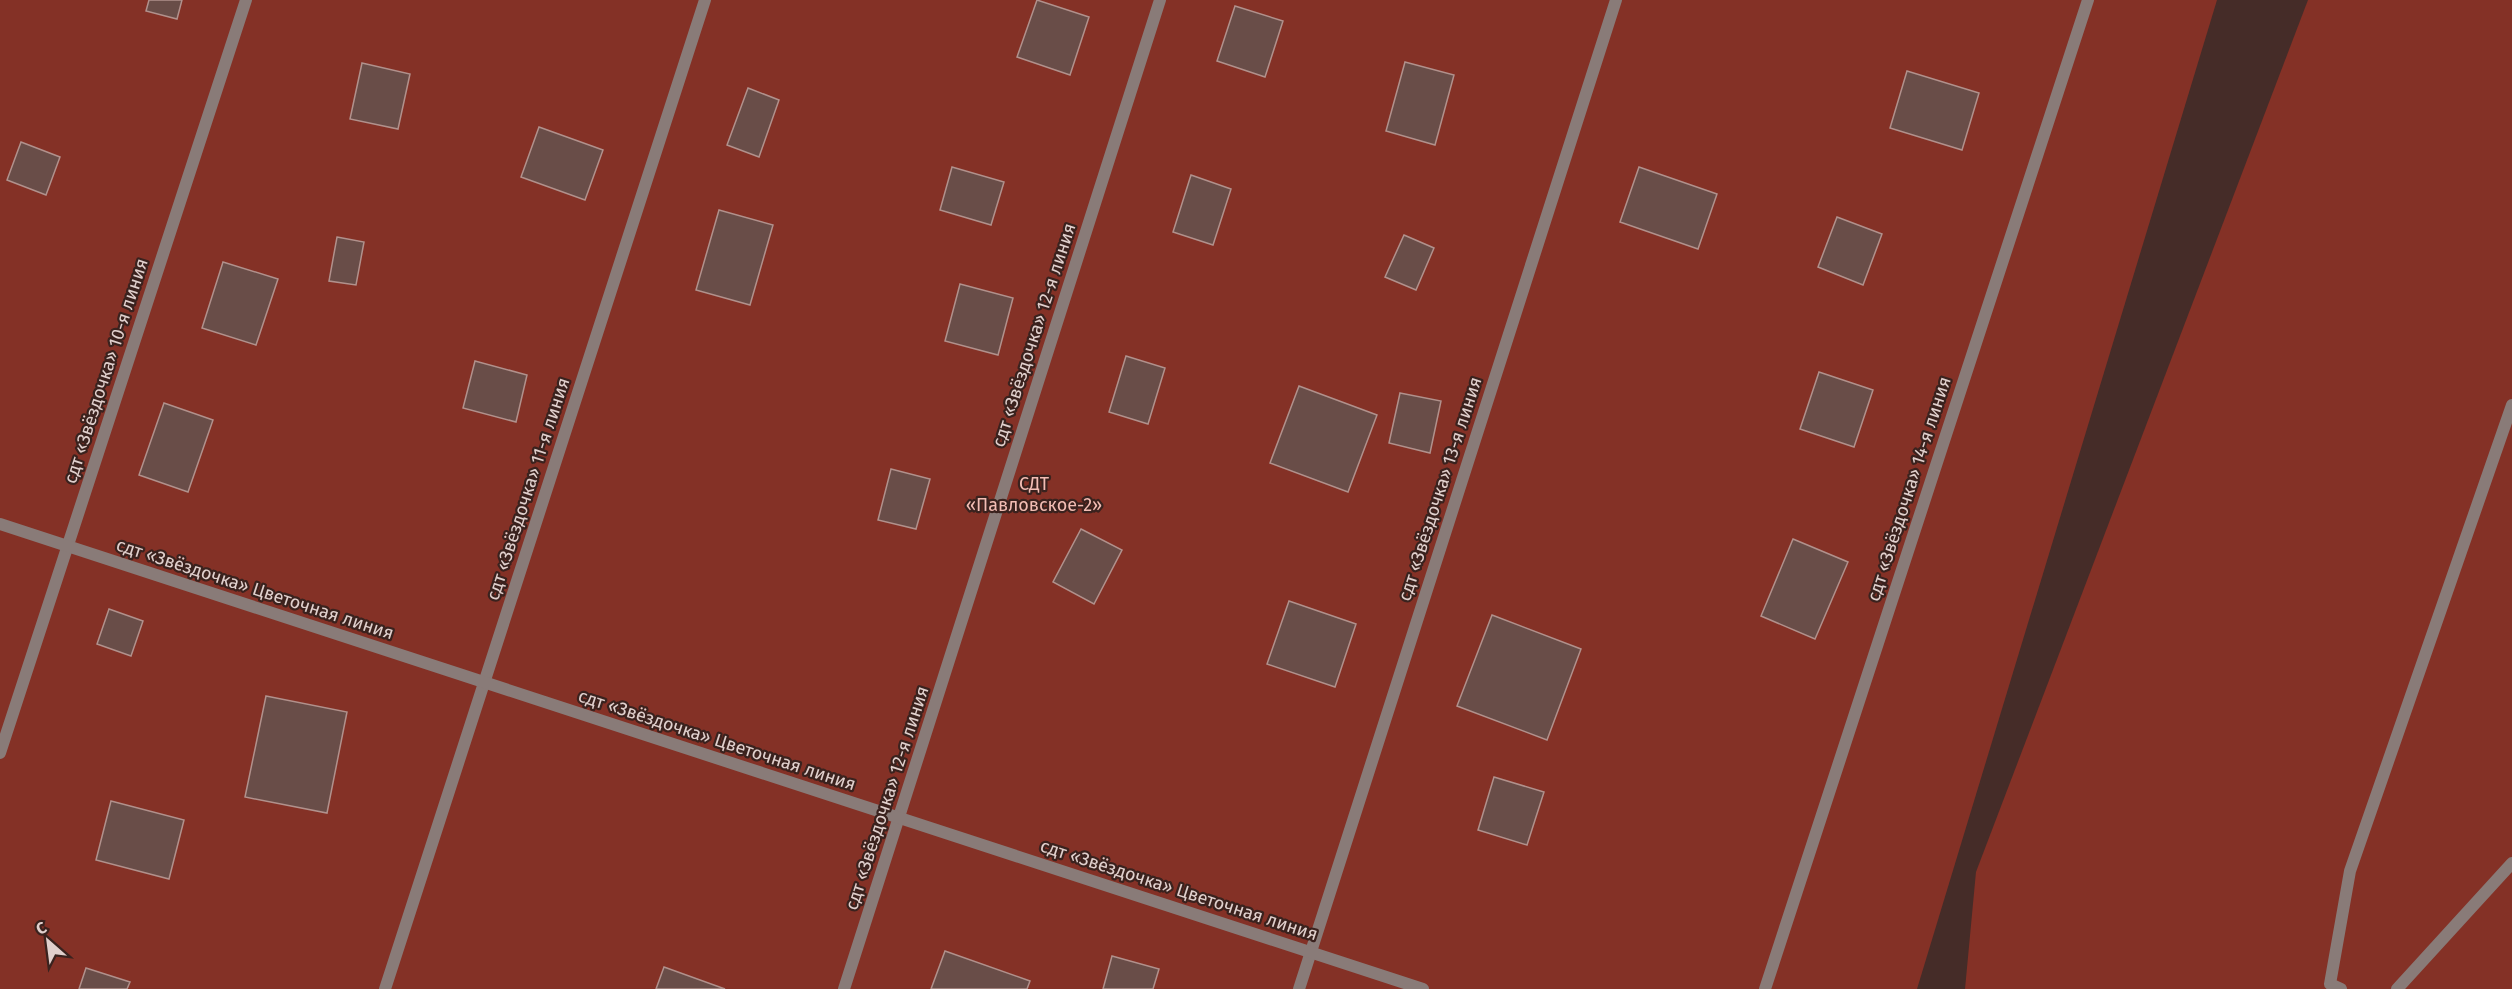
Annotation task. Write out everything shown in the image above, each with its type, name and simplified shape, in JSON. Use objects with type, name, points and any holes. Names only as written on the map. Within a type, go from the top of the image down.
[{"type":"street","name":"сдт «Звёздочка» 10-я линия","points":[[0,753],[246,0]]},
{"type":"street","name":"сдт «Звёздочка» 11-я линия","points":[[385,989],[705,0]]},
{"type":"street","name":"сдт «Звёздочка» 12-я линия","points":[[844,989],[1160,0]]},
{"type":"street","name":"сдт «Звёздочка» 13-я линия","points":[[1299,989],[1616,0]]},
{"type":"street","name":"сдт «Звёздочка» 14-я линия","points":[[1765,989],[2088,0]]},
{"type":"street","points":[[2341,989],[2330,984],[2350,871],[2512,405]]},
{"type":"street","name":"сдт «Звёздочка» Цветочная линия","points":[[0,524],[1422,989]]},
{"type":"street","points":[[2397,989],[2512,863]]},
{"type":"green space","name":"СДТ «Павловское-2»","points":[[0,0],[2217,0],[1917,989],[0,989]]},
{"type":"green space","points":[[2308,0],[2512,0],[2512,989],[1965,989],[1976,872]]},
{"type":"building","points":[[149,0],[182,0],[177,19],[146,11]]},
{"type":"building","points":[[1037,0],[1089,17],[1070,75],[1017,57]]},
{"type":"building","points":[[1235,6],[1283,21],[1265,77],[1217,61]]},
{"type":"building","points":[[1405,62],[1454,75],[1435,145],[1386,131]]},
{"type":"building","points":[[362,63],[410,74],[398,129],[350,119]]},
{"type":"building","points":[[1907,71],[1979,93],[1962,150],[1890,128]]},
{"type":"building","points":[[748,88],[779,100],[759,157],[727,145]]},
{"type":"building","points":[[539,127],[603,150],[585,200],[521,177]]},
{"type":"building","points":[[21,142],[60,157],[46,195],[7,180]]},
{"type":"building","points":[[952,167],[1004,182],[991,225],[940,210]]},
{"type":"building","points":[[1639,167],[1717,194],[1698,249],[1620,222]]},
{"type":"building","points":[[1191,175],[1231,189],[1213,245],[1173,232]]},
{"type":"building","points":[[719,210],[773,225],[750,305],[696,290]]},
{"type":"building","points":[[1837,217],[1882,234],[1863,285],[1818,267]]},
{"type":"building","points":[[1404,235],[1434,248],[1416,290],[1385,277]]},
{"type":"building","points":[[337,237],[364,242],[356,285],[329,281]]},
{"type":"building","points":[[223,262],[278,279],[256,345],[202,328]]},
{"type":"building","points":[[960,284],[1013,298],[998,355],[945,341]]},
{"type":"building","points":[[1126,356],[1165,368],[1148,424],[1109,412]]},
{"type":"building","points":[[475,361],[527,375],[516,422],[463,408]]},
{"type":"building","points":[[1819,372],[1873,390],[1854,447],[1800,429]]},
{"type":"building","points":[[1299,386],[1377,415],[1348,492],[1270,463]]},
{"type":"building","points":[[1400,393],[1441,401],[1430,453],[1389,443]]},
{"type":"building","points":[[164,403],[213,420],[188,492],[139,475]]},
{"type":"building","points":[[891,469],[930,479],[916,529],[878,520]]},
{"type":"building","points":[[1081,529],[1122,550],[1094,604],[1053,582]]},
{"type":"building","points":[[1793,539],[1848,562],[1815,639],[1761,616]]},
{"type":"building","points":[[1289,601],[1356,624],[1335,687],[1267,664]]},
{"type":"building","points":[[109,609],[143,621],[131,656],[97,644]]},
{"type":"building","points":[[1492,615],[1581,649],[1547,740],[1457,706]]},
{"type":"building","points":[[266,696],[347,712],[327,813],[245,797]]},
{"type":"building","points":[[1494,777],[1544,792],[1527,845],[1478,830]]},
{"type":"building","points":[[111,801],[184,820],[169,879],[96,860]]},
{"type":"building","points":[[945,951],[1030,981],[1027,989],[931,989]]},
{"type":"building","points":[[1112,956],[1159,969],[1153,989],[1103,989]]},
{"type":"building","points":[[664,967],[725,989],[656,989]]},
{"type":"building","points":[[86,968],[130,982],[127,989],[79,989]]}]
